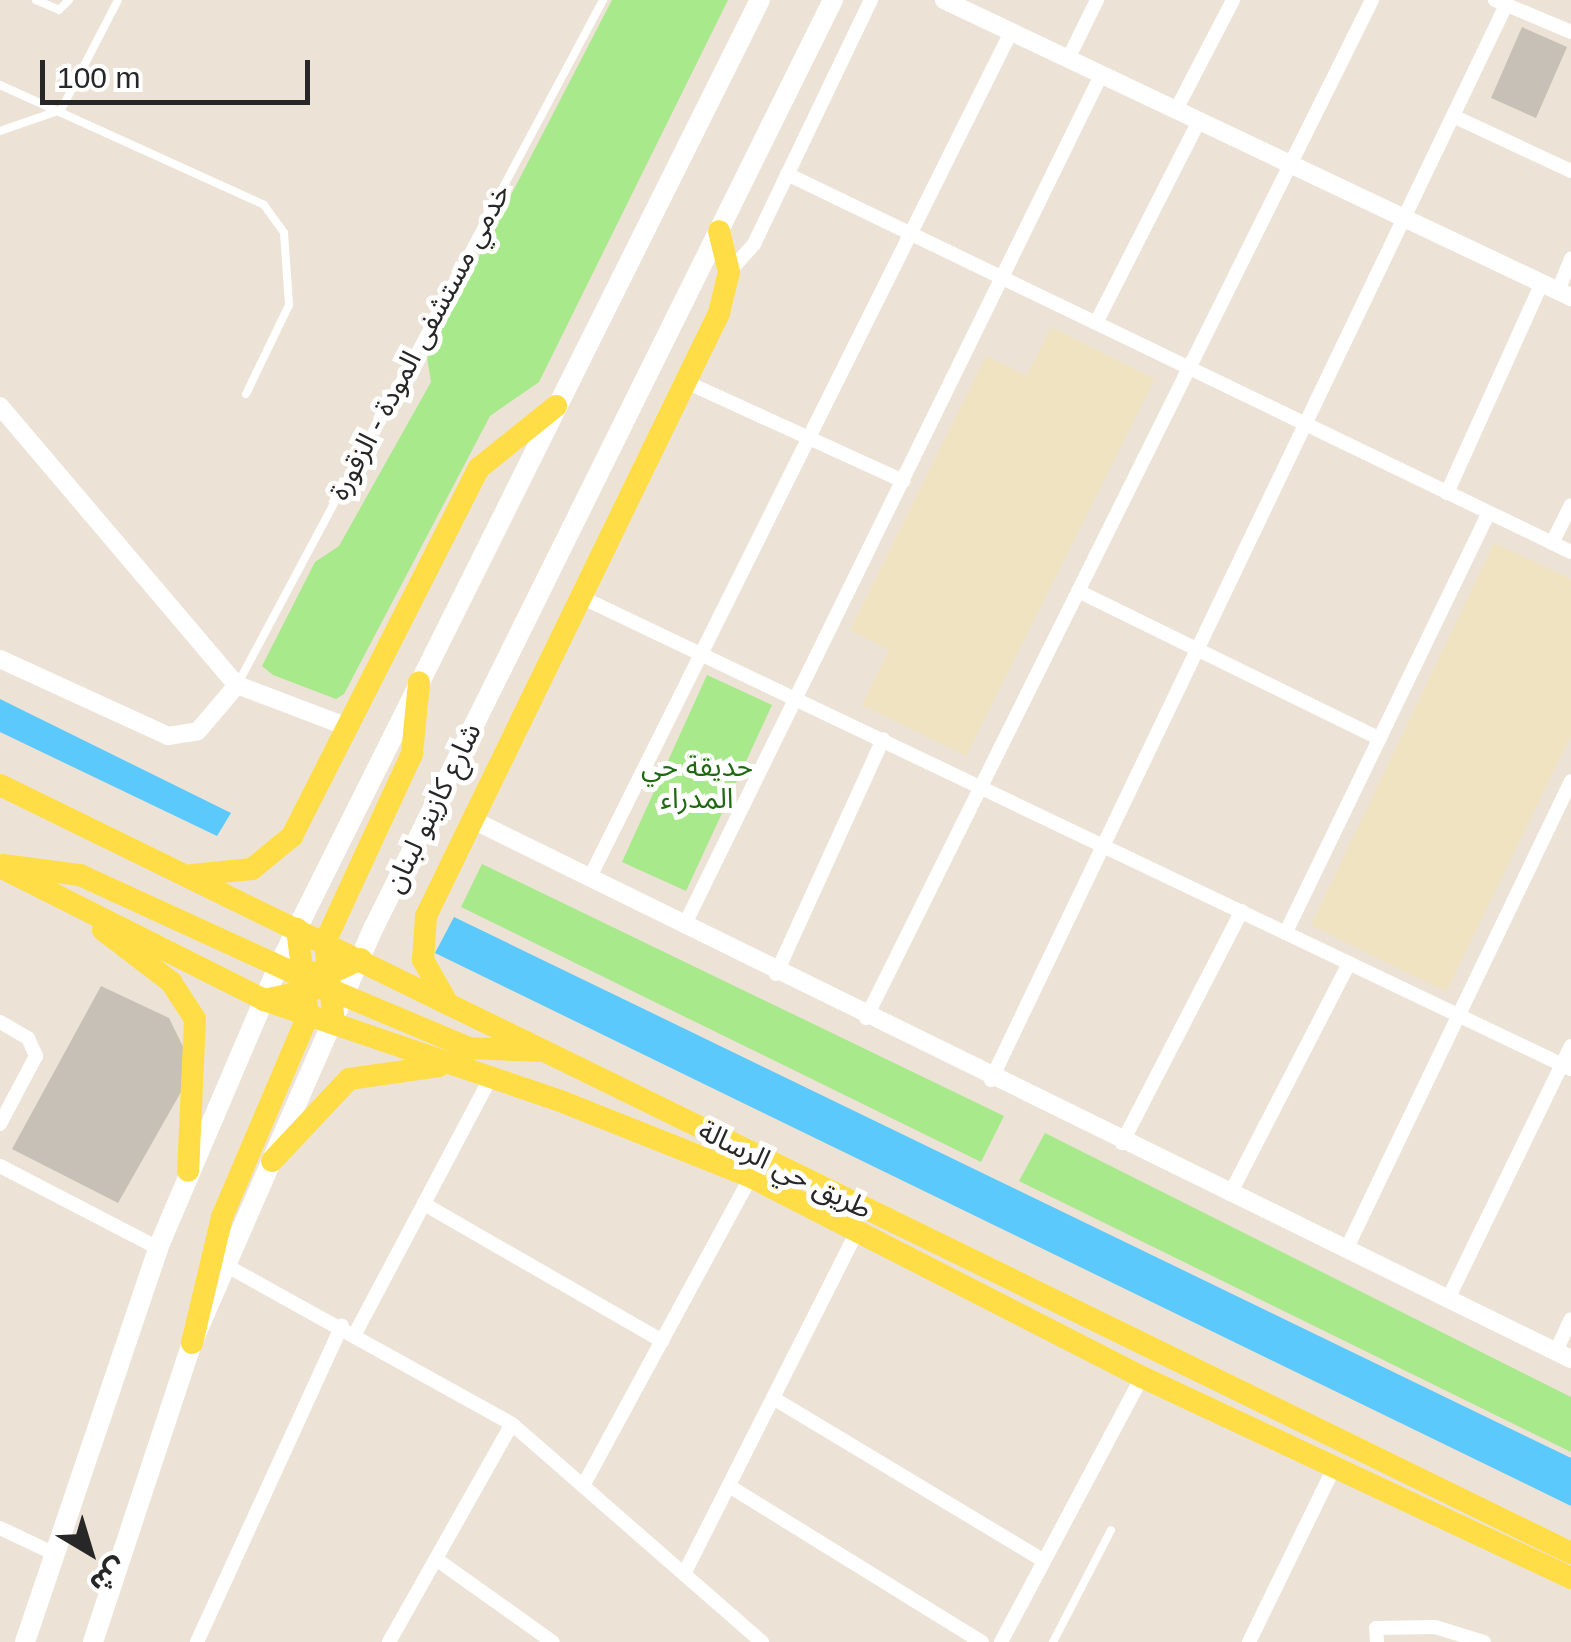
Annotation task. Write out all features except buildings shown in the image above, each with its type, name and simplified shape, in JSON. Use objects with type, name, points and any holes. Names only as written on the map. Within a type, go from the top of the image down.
[{"type":"main road","points":[[24,1642],[158,1248],[278,967],[760,0]]},
{"type":"main road","name":"شارع كازينو لبنان","points":[[361,959],[833,0]]},
{"type":"main road","points":[[450,1006],[427,970],[421,938],[473,820],[686,382],[730,272],[719,232]]},
{"type":"main road","points":[[180,874],[236,874],[272,859],[348,727],[479,468],[556,406]]},
{"type":"main road","points":[[192,1343],[211,1248],[322,983],[326,942],[412,754],[418,682]]},
{"type":"main road","name":"طريق حي الرسالة","points":[[0,785],[1571,1553]]},
{"type":"main road","points":[[0,866],[80,875],[278,967],[469,1048],[538,1051]]},
{"type":"main road","name":"طريق حي الرسالة","points":[[0,866],[264,1000],[491,1077],[751,1177],[1142,1378],[1571,1578]]},
{"type":"main road","points":[[79,907],[171,982],[194,1020],[188,1171]]},
{"type":"main road","points":[[93,1642],[192,1343],[334,1023],[322,983],[297,929]]},
{"type":"main road","points":[[264,1000],[322,983],[361,959]]},
{"type":"main road","points":[[272,1162],[349,1079],[394,1066],[466,1068]]},
{"type":"street","points":[[730,272],[787,174],[871,0]]},
{"type":"street","points":[[944,0],[983,8],[1011,32],[1557,290]]},
{"type":"street","points":[[1068,59],[1097,0]]},
{"type":"street","points":[[1176,110],[1233,0]]},
{"type":"street","points":[[866,1018],[1372,0]]},
{"type":"street","points":[[991,1080],[1404,218],[1500,2],[1571,32]]},
{"type":"street","points":[[590,877],[906,232],[1011,32]]},
{"type":"street","points":[[684,926],[1101,75]]},
{"type":"street","points":[[1452,116],[1571,170]]},
{"type":"street","points":[[1096,323],[1199,121]]},
{"type":"street","points":[[787,174],[1571,552]]},
{"type":"street","points":[[1448,493],[1571,258]]},
{"type":"street","points":[[686,382],[903,481]]},
{"type":"street","points":[[0,406],[237,685],[348,727]]},
{"type":"street","points":[[1552,543],[1571,505]]},
{"type":"street","points":[[1286,932],[1490,513]]},
{"type":"street","points":[[1078,591],[1380,738]]},
{"type":"street","points":[[581,597],[1566,1067]]},
{"type":"street","points":[[0,659],[168,736],[198,731],[237,685]]},
{"type":"street","points":[[776,974],[883,739]]},
{"type":"street","points":[[1346,1250],[1567,799],[1571,782]]},
{"type":"street","points":[[473,820],[991,1080],[1563,1355],[1571,1319]]},
{"type":"street","points":[[1122,1143],[1242,911]]},
{"type":"street","points":[[1230,1194],[1348,962]]},
{"type":"street","points":[[0,1022],[28,1038],[36,1056],[0,1124]]},
{"type":"street","points":[[1448,1299],[1566,1067],[1571,1046]]},
{"type":"street","points":[[198,1642],[349,1329],[424,1204],[491,1077]]},
{"type":"street","points":[[0,1166],[158,1248]]},
{"type":"street","points":[[583,1486],[751,1177]]},
{"type":"street","points":[[424,1204],[662,1341]]},
{"type":"street","points":[[684,1574],[857,1232]]},
{"type":"street","points":[[227,1266],[349,1329],[512,1424],[759,1641]]},
{"type":"street","points":[[1001,1642],[1142,1378]]},
{"type":"street","points":[[773,1398],[1042,1560]]},
{"type":"street","points":[[389,1642],[512,1424]]},
{"type":"street","points":[[1249,1642],[1334,1468]]},
{"type":"street","points":[[729,1486],[982,1642]]},
{"type":"street","points":[[0,1528],[53,1554]]},
{"type":"street","points":[[436,1558],[553,1642]]},
{"type":"street","points":[[1377,1642],[1376,1628],[1434,1627],[1479,1641]]},
{"type":"lane","points":[[36,0],[59,10],[69,0]]},
{"type":"lane","points":[[0,131],[62,110],[118,0]]},
{"type":"lane","name":"خدمي مستشفى المودة - الزقورة","points":[[237,685],[603,0]]},
{"type":"lane","points":[[0,85],[264,205],[284,233],[289,305],[246,394]]},
{"type":"lane","points":[[1053,1642],[1111,1530]]},
{"type":"shaded area","points":[[1051,327],[1155,379],[966,756],[862,705],[889,650],[850,630],[986,356],[1027,376]]},
{"type":"shaded area","points":[[1494,543],[1571,579],[1571,736],[1446,992],[1311,925]]},
{"type":"green space","points":[[612,0],[728,0],[539,382],[490,416],[344,694],[336,699],[273,675],[262,666],[315,562],[339,546],[431,382],[427,357]]},
{"type":"green space","name":"حديقة حي المدراء","points":[[707,675],[772,705],[686,891],[622,862]]},
{"type":"green space","points":[[482,864],[1004,1116],[981,1162],[461,907]]},
{"type":"green space","points":[[1045,1133],[1571,1397],[1571,1452],[1019,1181]]},
{"type":"water","points":[[0,699],[231,813],[217,836],[0,732]]},
{"type":"water","points":[[454,917],[1571,1458],[1571,1506],[435,953]]}]
